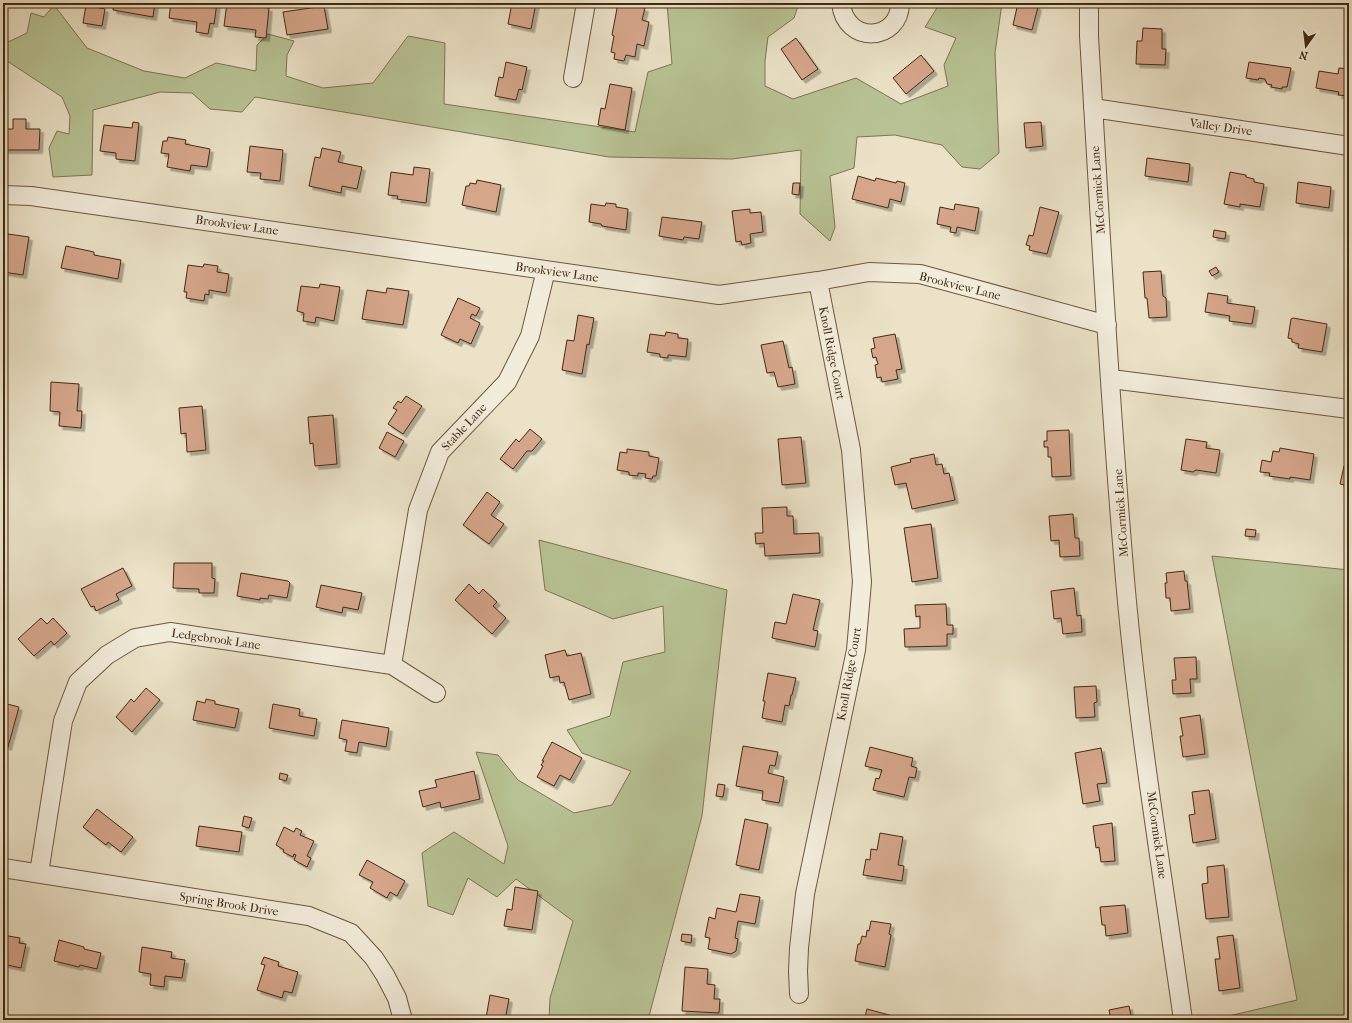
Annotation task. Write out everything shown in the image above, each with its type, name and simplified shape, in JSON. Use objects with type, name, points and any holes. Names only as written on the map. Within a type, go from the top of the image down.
[{"type":"street","points":[[573,78],[586,3]]},
{"type":"street","points":[[841,3],[843,15],[850,26],[858,31],[874,33],[890,27],[899,13],[900,3]]},
{"type":"street","name":"McCormick Lane","points":[[1089,3],[1089,36],[1093,108],[1126,592],[1146,756],[1183,1020]]},
{"type":"street","name":"Valley Drive","points":[[1093,108],[1349,146]]},
{"type":"street","name":"Brookview Lane","points":[[3,195],[31,196],[719,295],[869,272],[920,274],[1107,325]]},
{"type":"street","name":"Stable Lane","points":[[392,665],[418,510],[440,452],[507,382],[530,336],[546,270]]},
{"type":"street","name":"Knoll Ridge Court","points":[[799,994],[799,948],[805,894],[856,650],[862,582],[851,450],[818,281]]},
{"type":"street","points":[[1111,379],[1349,409]]},
{"type":"street","name":"Ledgebrook Lane","points":[[39,874],[63,721],[78,682],[107,655],[135,638],[170,632],[392,665],[436,693]]},
{"type":"street","name":"Spring Brook Drive","points":[[3,868],[309,916],[351,933],[374,958],[397,998],[403,1020]]},
{"type":"green space","points":[[667,3],[799,3],[794,18],[768,37],[765,61],[765,86],[793,99],[856,78],[901,104],[948,86],[944,65],[956,38],[925,27],[940,3],[1002,3],[995,53],[999,153],[980,169],[962,167],[942,145],[895,135],[857,137],[854,168],[830,176],[835,227],[830,241],[800,214],[801,150],[732,159],[609,157],[255,97],[242,112],[210,109],[192,93],[160,92],[93,110],[92,175],[53,177],[49,148],[57,131],[69,134],[70,116],[62,97],[4,59],[6,43],[27,33],[31,13],[44,17],[54,5],[87,48],[144,71],[185,78],[216,63],[256,71],[257,45],[268,34],[294,41],[287,55],[286,76],[323,88],[373,83],[408,36],[445,43],[444,104],[635,132],[648,72],[672,64]]},
{"type":"green space","points":[[539,540],[727,590],[702,816],[648,1020],[549,1020],[550,998],[573,921],[516,879],[497,897],[468,878],[453,915],[428,906],[422,853],[454,832],[504,864],[508,846],[476,752],[498,755],[518,780],[574,813],[612,805],[631,771],[582,753],[567,730],[610,716],[623,662],[665,652],[663,606],[613,619],[545,590]]},
{"type":"green space","points":[[1212,556],[1349,570],[1349,1020],[1220,1020],[1220,1018],[1297,1000]]},
{"type":"building","points":[[114,3],[155,3],[153,17],[113,10]]},
{"type":"building","points":[[171,3],[217,3],[214,24],[210,23],[208,34],[196,32],[197,22],[169,18]]},
{"type":"building","points":[[227,3],[269,8],[266,38],[255,37],[256,30],[224,26]]},
{"type":"building","points":[[512,3],[536,3],[531,29],[508,24]]},
{"type":"building","points":[[618,3],[645,8],[642,20],[649,22],[644,46],[637,44],[635,57],[626,55],[624,61],[614,59],[615,53],[611,52],[614,36],[612,35]]},
{"type":"building","points":[[1018,3],[1037,3],[1036,6],[1038,7],[1032,30],[1013,25]]},
{"type":"building","points":[[86,5],[105,9],[102,26],[83,23]]},
{"type":"building","points":[[324,6],[328,29],[287,35],[283,12]]},
{"type":"building","points":[[1143,28],[1162,29],[1162,49],[1166,49],[1165,65],[1136,64],[1137,41],[1142,41]]},
{"type":"building","points":[[796,38],[818,69],[802,80],[781,49]]},
{"type":"building","points":[[921,55],[934,71],[906,94],[893,78]]},
{"type":"building","points":[[506,62],[527,67],[522,90],[519,89],[516,100],[495,96],[499,77],[503,78]]},
{"type":"building","points":[[1249,62],[1291,68],[1287,87],[1282,87],[1282,89],[1271,87],[1272,85],[1267,84],[1265,79],[1259,78],[1258,80],[1246,78]]},
{"type":"building","points":[[1339,68],[1349,69],[1349,96],[1338,95],[1339,92],[1316,88],[1319,71],[1338,74]]},
{"type":"building","points":[[610,84],[632,88],[625,130],[598,125],[601,108],[605,109]]},
{"type":"building","points":[[13,119],[26,119],[26,129],[40,129],[39,150],[3,150],[3,129],[13,129]]},
{"type":"building","points":[[133,122],[139,123],[135,161],[116,159],[116,153],[100,151],[104,125],[132,128]]},
{"type":"building","points":[[1041,122],[1043,146],[1026,148],[1024,123]]},
{"type":"building","points":[[168,137],[186,140],[185,144],[210,149],[207,167],[191,165],[190,171],[167,167],[169,154],[161,153],[163,141],[167,141]]},
{"type":"building","points":[[250,146],[283,150],[280,181],[260,179],[261,173],[247,172]]},
{"type":"building","points":[[322,148],[341,152],[338,162],[362,167],[357,189],[342,186],[341,193],[309,186],[315,157],[320,158]]},
{"type":"building","points":[[1147,158],[1190,164],[1188,182],[1145,176]]},
{"type":"building","points":[[414,167],[430,169],[426,203],[397,199],[398,196],[388,195],[391,172],[413,175]]},
{"type":"building","points":[[1230,172],[1246,175],[1246,177],[1254,179],[1254,182],[1264,184],[1260,207],[1240,204],[1240,207],[1224,204]]},
{"type":"building","points":[[858,176],[875,181],[876,178],[896,183],[897,181],[905,183],[901,202],[890,199],[888,208],[852,199]]},
{"type":"building","points":[[477,180],[501,185],[496,212],[462,205],[466,186],[469,186],[470,183],[476,184]]},
{"type":"building","points":[[1298,182],[1331,187],[1329,208],[1296,203]]},
{"type":"building","points":[[793,183],[800,183],[799,195],[792,194]]},
{"type":"building","points":[[606,203],[616,204],[616,207],[628,209],[626,230],[589,222],[591,204],[605,206]]},
{"type":"building","points":[[955,204],[979,208],[975,231],[957,227],[956,233],[950,232],[951,227],[937,224],[940,207],[954,210]]},
{"type":"building","points":[[1040,207],[1059,212],[1047,254],[1029,250],[1030,246],[1026,245],[1029,235],[1033,236]]},
{"type":"building","points":[[750,209],[750,213],[761,212],[763,232],[750,234],[751,243],[742,245],[741,241],[736,242],[732,211]]},
{"type":"building","points":[[662,217],[702,222],[699,239],[684,237],[683,240],[659,236]]},
{"type":"building","points":[[1214,230],[1226,232],[1225,239],[1213,237]]},
{"type":"building","points":[[8,234],[29,237],[23,275],[3,272],[3,245],[6,245]]},
{"type":"building","points":[[66,246],[94,252],[94,255],[121,260],[118,279],[61,268]]},
{"type":"building","points":[[204,264],[218,266],[217,272],[229,274],[226,293],[209,290],[209,295],[205,294],[204,301],[186,298],[187,292],[184,292],[188,265],[203,267]]},
{"type":"building","points":[[1216,267],[1219,272],[1212,276],[1209,271]]},
{"type":"building","points":[[1161,271],[1163,296],[1166,298],[1167,317],[1149,318],[1147,298],[1145,298],[1143,272]]},
{"type":"building","points":[[320,284],[340,287],[334,321],[316,317],[315,323],[303,321],[304,313],[297,311],[301,286],[319,288]]},
{"type":"building","points":[[387,288],[409,291],[403,325],[362,319],[367,290],[386,293]]},
{"type":"building","points":[[1208,293],[1228,296],[1227,303],[1255,307],[1252,324],[1229,321],[1230,316],[1205,312]]},
{"type":"building","points":[[458,298],[480,308],[476,316],[472,314],[470,318],[480,323],[471,344],[460,339],[458,343],[441,335]]},
{"type":"building","points":[[578,315],[594,318],[589,345],[587,344],[582,374],[562,370],[567,340],[574,341]]},
{"type":"building","points":[[1293,318],[1327,324],[1322,352],[1298,348],[1299,344],[1292,342],[1292,339],[1288,338],[1291,319]]},
{"type":"building","points":[[666,332],[678,334],[678,338],[688,339],[686,357],[668,355],[668,358],[660,357],[660,354],[647,352],[650,334],[665,336]]},
{"type":"building","points":[[895,334],[902,369],[896,370],[898,379],[882,382],[881,377],[877,378],[875,365],[878,364],[876,357],[873,358],[871,349],[875,348],[873,338]]},
{"type":"building","points":[[783,341],[789,368],[792,367],[795,384],[778,387],[774,372],[767,373],[761,345]]},
{"type":"building","points":[[51,382],[79,384],[77,411],[82,411],[81,428],[59,426],[60,412],[50,411]]},
{"type":"building","points":[[406,396],[422,406],[403,434],[388,424],[397,410],[393,408],[398,401],[401,403]]},
{"type":"building","points":[[202,406],[206,450],[187,452],[186,433],[181,434],[179,408]]},
{"type":"building","points":[[333,415],[337,464],[315,466],[313,443],[310,444],[308,417]]},
{"type":"building","points":[[530,429],[542,439],[532,451],[527,451],[513,469],[500,459],[516,439],[519,442]]},
{"type":"building","points":[[1069,430],[1071,476],[1052,477],[1051,457],[1048,457],[1048,447],[1044,447],[1044,441],[1047,441],[1047,431]]},
{"type":"building","points":[[387,432],[404,441],[395,457],[379,448]]},
{"type":"building","points":[[801,437],[806,483],[782,485],[778,439]]},
{"type":"building","points":[[1186,439],[1207,442],[1206,448],[1220,450],[1216,473],[1196,470],[1193,472],[1181,470]]},
{"type":"building","points":[[1280,448],[1314,454],[1310,480],[1269,476],[1270,473],[1260,472],[1262,460],[1271,462],[1273,451],[1279,452]]},
{"type":"building","points":[[627,449],[649,452],[649,456],[659,458],[656,476],[653,476],[652,479],[645,478],[646,474],[638,473],[638,476],[629,475],[629,472],[617,470],[620,452],[627,453]]},
{"type":"building","points":[[934,454],[936,465],[942,464],[944,474],[949,473],[955,500],[912,509],[906,483],[895,485],[891,467],[911,462],[910,459]]},
{"type":"building","points":[[1344,466],[1349,467],[1349,486],[1340,484]]},
{"type":"building","points":[[487,492],[500,502],[491,515],[504,524],[489,544],[463,525]]},
{"type":"building","points":[[787,507],[787,516],[793,516],[794,534],[819,533],[820,553],[765,556],[764,543],[756,544],[755,533],[763,533],[762,508]]},
{"type":"building","points":[[1073,514],[1075,538],[1079,538],[1080,556],[1060,557],[1059,540],[1051,541],[1049,516]]},
{"type":"building","points":[[931,524],[938,578],[912,582],[904,528]]},
{"type":"building","points":[[1246,529],[1256,530],[1255,537],[1245,536]]},
{"type":"building","points":[[174,563],[212,563],[212,578],[215,579],[214,593],[199,593],[199,589],[173,588]]},
{"type":"building","points":[[123,568],[132,586],[116,594],[119,600],[96,611],[94,606],[91,607],[81,589]]},
{"type":"building","points":[[1184,571],[1185,581],[1187,581],[1190,609],[1171,611],[1170,598],[1166,598],[1166,573]]},
{"type":"building","points":[[241,573],[288,581],[290,583],[287,598],[269,595],[268,599],[260,598],[260,600],[237,596]]},
{"type":"building","points":[[469,584],[479,594],[483,589],[497,602],[493,606],[506,618],[492,634],[455,600]]},
{"type":"building","points":[[321,585],[362,593],[358,610],[343,607],[342,613],[316,607]]},
{"type":"building","points":[[1074,588],[1077,616],[1081,615],[1082,632],[1063,634],[1061,618],[1054,619],[1051,591]]},
{"type":"building","points":[[793,594],[820,600],[813,630],[818,631],[815,647],[772,638],[775,622],[786,624]]},
{"type":"building","points":[[946,604],[947,625],[953,625],[953,634],[947,634],[947,646],[905,647],[904,629],[920,628],[920,616],[916,617],[915,605]]},
{"type":"building","points":[[41,618],[47,624],[53,618],[67,633],[54,645],[51,641],[34,656],[18,639]]},
{"type":"building","points":[[565,650],[567,656],[581,653],[591,694],[569,700],[564,682],[560,683],[559,676],[550,678],[545,655]]},
{"type":"building","points":[[1196,657],[1197,679],[1190,679],[1191,693],[1173,694],[1172,680],[1176,680],[1174,658]]},
{"type":"building","points":[[768,673],[796,678],[789,706],[785,705],[782,722],[762,718],[765,701],[763,701]]},
{"type":"building","points":[[1096,686],[1097,702],[1094,703],[1095,717],[1076,718],[1074,687]]},
{"type":"building","points":[[146,688],[160,700],[132,732],[116,717],[131,699],[134,702]]},
{"type":"building","points":[[206,699],[215,701],[215,704],[239,709],[235,728],[193,720],[197,701],[205,703]]},
{"type":"building","points":[[3,703],[19,707],[8,747],[3,745]]},
{"type":"building","points":[[273,704],[300,709],[299,716],[317,719],[314,736],[269,728]]},
{"type":"building","points":[[1200,715],[1205,754],[1183,757],[1180,736],[1183,736],[1180,718]]},
{"type":"building","points":[[342,720],[389,728],[386,747],[359,742],[357,753],[345,751],[347,740],[339,738]]},
{"type":"building","points":[[552,742],[582,758],[570,780],[560,775],[554,786],[537,777],[543,766],[541,765],[544,761],[542,761]]},
{"type":"building","points":[[743,746],[778,752],[775,766],[770,765],[768,773],[784,777],[779,803],[762,800],[763,791],[736,786]]},
{"type":"building","points":[[870,747],[913,758],[911,766],[917,768],[915,778],[909,777],[904,797],[873,790],[876,778],[879,779],[882,770],[865,766]]},
{"type":"building","points":[[1101,748],[1107,783],[1097,784],[1100,801],[1083,804],[1075,753]]},
{"type":"building","points":[[474,771],[480,799],[441,808],[440,802],[423,807],[419,791],[437,787],[435,780]]},
{"type":"building","points":[[280,773],[288,775],[286,781],[279,779]]},
{"type":"building","points":[[718,784],[725,785],[723,797],[716,796]]},
{"type":"building","points":[[1209,790],[1216,839],[1193,843],[1189,815],[1195,814],[1192,792]]},
{"type":"building","points":[[97,809],[133,837],[121,852],[108,842],[106,845],[83,827]]},
{"type":"building","points":[[244,816],[252,818],[249,828],[242,826]]},
{"type":"building","points":[[745,819],[768,824],[759,870],[736,865]]},
{"type":"building","points":[[1112,823],[1115,861],[1101,862],[1099,847],[1096,848],[1093,826]]},
{"type":"building","points":[[199,826],[242,832],[239,852],[196,846]]},
{"type":"building","points":[[284,827],[294,832],[296,828],[302,831],[300,835],[314,841],[307,856],[311,858],[307,867],[294,860],[296,855],[294,854],[293,857],[283,852],[284,850],[276,845]]},
{"type":"building","points":[[880,833],[903,837],[898,865],[904,866],[902,881],[863,875],[866,859],[870,860],[871,849],[877,850]]},
{"type":"building","points":[[367,860],[405,881],[397,896],[390,892],[387,898],[370,888],[373,882],[359,875]]},
{"type":"building","points":[[1224,865],[1229,917],[1206,919],[1202,884],[1208,883],[1207,867]]},
{"type":"building","points":[[515,887],[538,891],[532,930],[504,926],[507,909],[512,910]]},
{"type":"building","points":[[740,894],[760,897],[755,924],[738,921],[735,938],[738,939],[736,951],[731,954],[708,949],[710,938],[705,937],[709,917],[715,919],[717,908],[736,912]]},
{"type":"building","points":[[1125,905],[1128,933],[1106,936],[1105,925],[1102,925],[1100,907]]},
{"type":"building","points":[[871,921],[891,924],[889,934],[891,935],[885,967],[855,961],[858,944],[860,944],[862,936],[866,937]]},
{"type":"building","points":[[682,934],[692,935],[691,943],[681,941]]},
{"type":"building","points":[[3,935],[20,938],[19,943],[26,944],[21,968],[3,964]]},
{"type":"building","points":[[1233,935],[1240,988],[1219,991],[1215,959],[1220,959],[1217,937]]},
{"type":"building","points":[[59,940],[84,947],[84,949],[101,953],[97,969],[80,965],[79,967],[54,961]]},
{"type":"building","points":[[142,947],[172,952],[171,958],[185,960],[182,978],[165,976],[164,987],[150,985],[151,974],[139,972]]},
{"type":"building","points":[[264,957],[279,962],[278,966],[298,972],[292,993],[284,991],[282,998],[257,990],[265,965],[261,964]]},
{"type":"building","points":[[685,967],[708,969],[707,984],[715,985],[714,999],[720,999],[719,1013],[682,1011]]},
{"type":"building","points":[[490,995],[509,999],[505,1020],[493,1020],[486,1018]]},
{"type":"building","points":[[1129,1006],[1132,1020],[1111,1020],[1109,1010]]},
{"type":"building","points":[[867,1009],[893,1016],[892,1020],[864,1020]]}]
